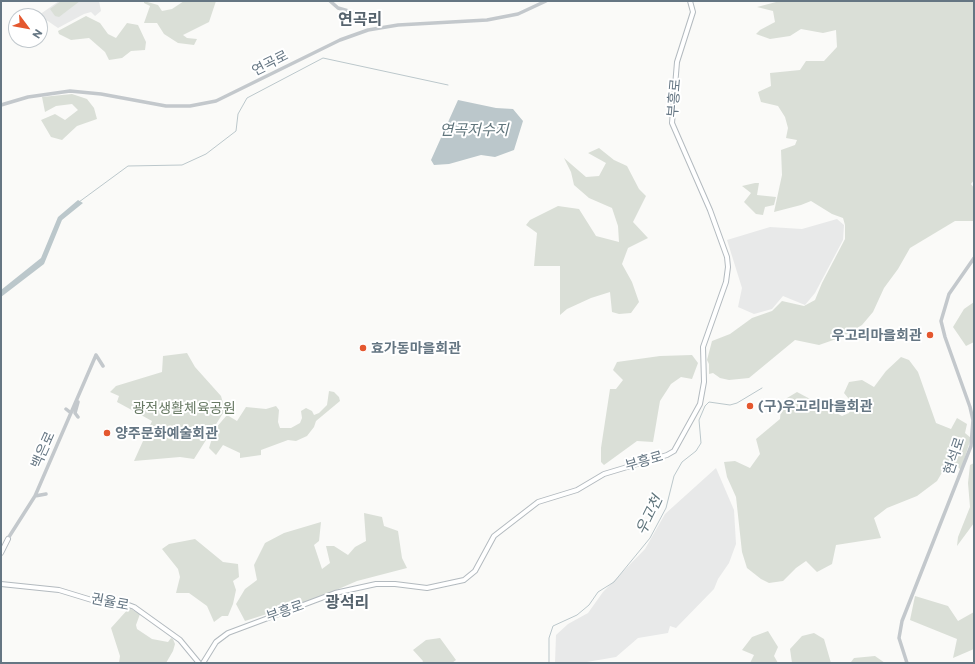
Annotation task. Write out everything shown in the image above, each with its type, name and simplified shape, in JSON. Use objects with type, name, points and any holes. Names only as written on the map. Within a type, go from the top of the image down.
[{"type":"main road","name":"부흥로","points":[[202,663],[221,637],[228,633],[335,593],[376,584],[395,584],[427,588],[464,580],[475,571],[494,536],[538,502],[577,490],[604,474],[667,455],[674,451],[700,404],[704,382],[703,347],[726,282],[728,267],[727,257],[710,210],[672,123],[677,62],[693,12],[690,1]]},
{"type":"main road","points":[[1,551],[8,539]]},
{"type":"main road","name":"권율로","points":[[1,584],[59,590],[95,601],[130,605],[142,611],[176,637],[199,663]]},
{"type":"main road","points":[[195,658],[203,658],[211,651]]},
{"type":"main road","points":[[190,652],[195,663]]},
{"type":"street","points":[[330,1],[338,8],[373,18],[378,22],[380,27]]},
{"type":"street","name":"연곡로","points":[[1,105],[28,97],[70,91],[101,94],[166,106],[190,106],[216,101],[340,40],[380,27],[487,20],[518,14],[546,1]]},
{"type":"street","name":"현석로","points":[[907,663],[900,638],[902,621],[971,446],[973,420],[970,407],[944,338],[941,320],[947,296],[974,258]]},
{"type":"street","name":"백은로","points":[[8,539],[35,496],[96,355],[103,366]]},
{"type":"street","points":[[66,409],[78,418],[75,413],[80,390]]},
{"type":"street","points":[[35,496],[46,494]]},
{"type":"shaded area","points":[[59,1],[99,1],[101,11],[95,16],[91,12],[84,14],[58,28],[48,21],[48,9]]},
{"type":"shaded area","points":[[837,219],[844,225],[843,240],[815,293],[805,305],[783,296],[772,309],[754,314],[738,307],[742,288],[727,240],[770,227],[802,229]]},
{"type":"shaded area","points":[[716,468],[734,510],[736,544],[729,563],[718,579],[714,589],[676,628],[670,626],[668,633],[638,638],[616,657],[581,663],[555,663],[556,635],[568,624],[588,613],[603,592],[645,549],[665,514]]},
{"type":"green space","points":[[61,1],[80,1],[59,17],[55,16],[50,9]]},
{"type":"green space","points":[[144,1],[158,5],[162,11],[172,9],[184,1],[216,1],[209,22],[183,35],[187,38],[197,39],[194,45],[178,43],[164,34],[157,23],[144,23],[150,6],[144,3]]},
{"type":"green space","points":[[780,1],[974,1],[974,180],[971,184],[974,188],[974,221],[955,221],[910,248],[898,269],[884,288],[873,312],[862,325],[842,337],[819,345],[795,340],[749,378],[729,380],[720,378],[713,373],[709,374],[709,364],[707,360],[712,341],[730,334],[752,318],[772,311],[782,301],[804,306],[815,300],[822,283],[845,239],[845,225],[843,218],[832,214],[811,201],[774,212],[782,175],[781,150],[795,145],[797,140],[786,138],[788,128],[785,117],[778,106],[761,102],[758,92],[771,86],[770,73],[800,70],[806,61],[824,61],[837,47],[836,30],[823,33],[801,29],[790,36],[770,39],[756,34],[760,30],[775,22],[773,11],[757,7]]},
{"type":"green space","points":[[86,16],[100,23],[108,34],[116,38],[127,23],[138,25],[146,42],[145,50],[131,51],[122,58],[109,60],[105,52],[89,38],[71,40],[59,34],[58,31]]},
{"type":"green space","points":[[72,94],[87,99],[94,108],[97,119],[77,126],[62,140],[51,137],[41,120],[55,114],[65,120],[78,110],[72,104],[56,106],[45,112],[42,97]]},
{"type":"green space","points":[[599,148],[614,160],[627,166],[639,189],[646,196],[633,222],[648,238],[628,248],[622,264],[632,282],[639,302],[631,313],[619,314],[612,312],[610,292],[591,298],[567,309],[560,315],[560,266],[534,266],[537,233],[526,225],[530,220],[558,206],[579,209],[596,236],[619,242],[618,226],[612,208],[589,198],[574,185],[571,172],[564,158],[586,177],[599,176],[606,163],[588,153]]},
{"type":"green space","points":[[759,183],[757,195],[776,197],[774,205],[765,207],[763,215],[756,214],[744,202],[751,193],[742,186]]},
{"type":"green space","points":[[974,302],[974,342],[966,346],[953,327],[964,309]]},
{"type":"green space","name":"광적생활체육공원","points":[[187,353],[195,367],[221,396],[225,410],[194,459],[180,457],[134,461],[152,421],[117,402],[119,396],[110,392],[116,386],[162,372],[163,356]]},
{"type":"green space","points":[[692,355],[698,363],[692,379],[681,377],[671,384],[660,401],[653,442],[637,441],[604,465],[601,462],[601,448],[610,389],[616,389],[623,380],[613,370],[617,362],[660,356]]},
{"type":"green space","points":[[901,357],[909,360],[918,372],[936,423],[951,429],[957,418],[967,424],[965,433],[971,438],[961,470],[950,459],[937,481],[917,496],[887,508],[874,518],[881,538],[836,545],[832,564],[817,572],[806,561],[796,568],[783,581],[769,583],[761,579],[747,568],[742,552],[736,497],[727,477],[724,462],[735,461],[750,468],[760,454],[756,439],[780,419],[781,407],[787,398],[797,392],[842,416],[849,413],[853,404],[844,393],[849,382],[862,380],[874,387],[886,371]]},
{"type":"green space","points":[[329,391],[334,392],[339,397],[340,401],[316,421],[314,427],[307,436],[296,441],[288,440],[261,450],[261,455],[240,458],[240,453],[223,445],[216,455],[209,448],[215,429],[227,415],[237,421],[246,407],[266,409],[276,406],[279,410],[278,422],[280,428],[291,428],[300,423],[302,418],[301,411],[306,408],[312,411],[314,415],[319,413],[327,405]]},
{"type":"green space","points":[[974,463],[974,523],[957,546],[958,537],[970,507],[968,483],[970,465]]},
{"type":"green space","points":[[364,513],[382,517],[384,526],[398,531],[402,558],[407,568],[357,581],[320,597],[245,621],[236,604],[245,589],[257,580],[254,565],[265,543],[284,533],[321,522],[319,541],[314,545],[322,569],[330,563],[326,546],[334,546],[348,555],[355,547],[366,541]]},
{"type":"green space","points":[[195,539],[223,562],[238,564],[239,577],[233,581],[236,590],[233,604],[228,616],[222,616],[214,622],[207,606],[189,593],[176,593],[180,577],[178,569],[162,549],[169,544]]},
{"type":"green space","points":[[915,596],[948,606],[958,621],[974,612],[974,649],[953,658],[957,639],[910,620]]},
{"type":"green space","points":[[129,608],[140,614],[136,625],[137,629],[152,639],[168,642],[171,638],[173,639],[175,644],[173,651],[166,663],[119,663],[120,656],[111,628]]},
{"type":"green space","points":[[768,631],[778,647],[774,656],[778,663],[750,663],[754,655],[742,650],[752,637]]},
{"type":"green space","points":[[814,633],[824,639],[831,663],[792,663],[790,649],[802,636]]},
{"type":"green space","points":[[440,638],[456,660],[452,663],[422,663],[423,661],[413,650],[426,640]]},
{"type":"green space","points":[[875,656],[885,663],[851,662],[854,658]]},
{"type":"water","name":"연곡저수지","points":[[458,100],[496,108],[513,109],[523,121],[514,150],[495,157],[481,155],[449,164],[434,165],[431,160]]},
{"type":"water","points":[[78,200],[83,203],[62,220],[44,264],[1,297],[1,290],[41,258],[58,217]]},
{"type":"waterway","points":[[79,202],[128,166],[182,165],[206,154],[236,131],[238,114],[247,98],[323,58],[448,85]]},
{"type":"waterway","name":"우고천","points":[[549,663],[549,638],[553,626],[577,615],[589,605],[598,592],[614,582],[650,538],[666,508],[674,476],[682,462],[696,451],[701,443],[699,420],[705,406],[709,402],[730,405],[737,403],[762,388]]},
{"type":"place","name":"우고리마을회관","points":[[930,335]]},
{"type":"place","name":"효가동마을회관","points":[[363,348]]},
{"type":"place","name":"(구)우고리마을회관","points":[[750,406]]},
{"type":"place","name":"양주문화예술회관","points":[[107,433]]},
{"type":"district","name":"연곡리","points":[[360,20]]},
{"type":"district","name":"광석리","points":[[347,603]]}]
